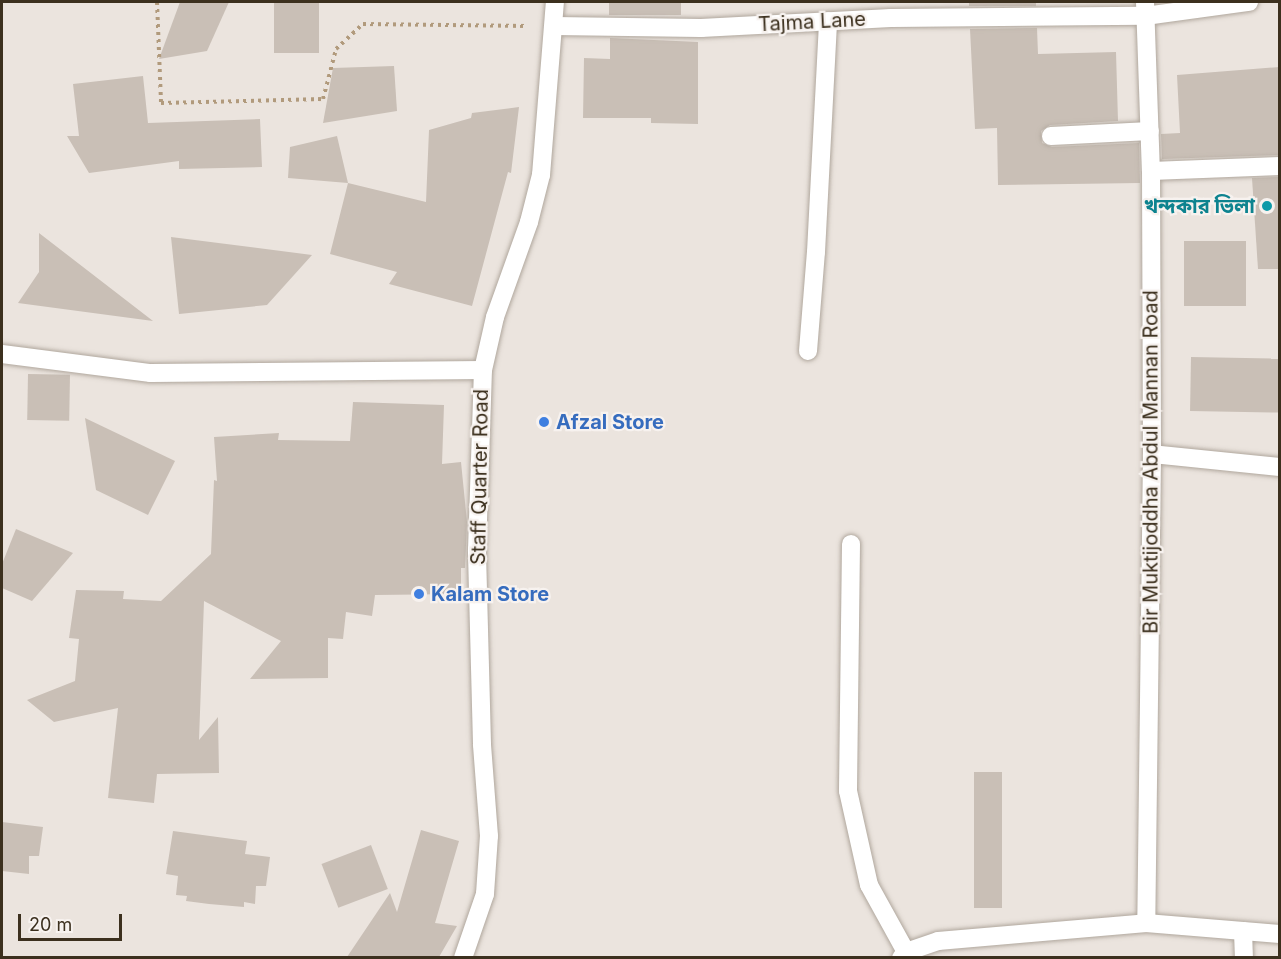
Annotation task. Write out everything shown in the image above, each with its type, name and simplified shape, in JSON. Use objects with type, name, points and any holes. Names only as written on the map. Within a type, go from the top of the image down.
[{"type":"street","name":"Staff Quarter Road","points":[[463,957],[485,894],[489,836],[482,744],[477,550],[483,370],[495,317],[530,222],[542,175],[555,2]]},
{"type":"street","name":"Tajma Lane","points":[[554,26],[701,28],[1145,9],[1249,2]]},
{"type":"street","name":"Bir Muktijoddha Abdul Mannan Road","points":[[1145,9],[1151,171],[1152,454],[1146,923]]},
{"type":"street","points":[[808,351],[816,252],[828,21]]},
{"type":"street","points":[[1051,136],[1150,131]]},
{"type":"street","points":[[1151,171],[1280,166]]},
{"type":"street","points":[[2,354],[151,373],[483,370]]},
{"type":"street","points":[[1152,454],[1280,467]]},
{"type":"street","points":[[851,544],[848,790],[868,885],[903,955],[938,941],[1146,923],[1280,934]]},
{"type":"street","points":[[1243,931],[1244,957]]},
{"type":"path","points":[[157,2],[161,103],[323,99],[336,49],[363,24],[554,26]]},
{"type":"building","points":[[180,2],[229,2],[207,51],[159,59]]},
{"type":"building","points":[[274,2],[319,2],[319,53],[274,53]]},
{"type":"building","points":[[609,2],[681,2],[681,15],[609,15]]},
{"type":"building","points":[[969,2],[1036,2],[1036,6],[969,6]]},
{"type":"building","points":[[1037,28],[1038,54],[1116,52],[1118,121],[1050,125],[1041,131],[1042,143],[1052,147],[1139,143],[1140,183],[998,185],[997,128],[975,129],[970,29]]},
{"type":"building","points":[[610,38],[698,42],[698,124],[651,123],[651,118],[583,118],[584,58],[610,59]]},
{"type":"building","points":[[394,66],[397,111],[323,123],[333,68]]},
{"type":"building","points":[[1280,67],[1280,155],[1162,159],[1161,134],[1180,133],[1177,75]]},
{"type":"building","points":[[143,76],[148,123],[260,119],[262,167],[179,169],[179,161],[89,173],[67,136],[79,136],[73,84]]},
{"type":"building","points":[[519,107],[511,173],[508,172],[472,306],[389,284],[397,272],[330,254],[348,183],[426,202],[429,130],[471,118],[472,113]]},
{"type":"building","points":[[337,136],[348,183],[288,178],[290,147]]},
{"type":"building","name":"খন্দকার ভিলা","points":[[1280,177],[1280,269],[1258,269],[1252,178]]},
{"type":"building","points":[[39,233],[153,321],[18,303],[39,272]]},
{"type":"building","points":[[171,237],[312,255],[267,305],[179,314]]},
{"type":"building","points":[[1184,241],[1246,241],[1246,306],[1184,306]]},
{"type":"building","points":[[1191,357],[1280,359],[1279,413],[1190,411]]},
{"type":"building","points":[[28,374],[70,375],[69,421],[27,420]]},
{"type":"building","points":[[353,402],[444,405],[442,464],[461,462],[467,522],[465,568],[461,568],[461,594],[375,595],[372,616],[346,612],[343,639],[328,638],[328,678],[250,679],[281,641],[204,601],[199,740],[218,717],[219,773],[157,774],[154,803],[108,798],[118,708],[54,722],[27,700],[75,681],[79,639],[69,638],[76,590],[124,591],[123,599],[161,601],[211,554],[214,480],[217,481],[214,437],[279,433],[278,440],[350,441]]},
{"type":"building","points":[[85,418],[175,461],[148,515],[96,490]]},
{"type":"building","points":[[16,529],[73,553],[32,601],[2,588],[2,564]]},
{"type":"building","points":[[974,772],[1002,772],[1002,908],[974,908]]},
{"type":"building","points":[[2,822],[43,827],[39,856],[29,856],[29,874],[2,871]]},
{"type":"building","points":[[421,830],[459,841],[435,923],[457,926],[439,957],[347,957],[390,893],[397,912]]},
{"type":"building","points":[[173,831],[247,841],[245,854],[270,857],[266,886],[256,886],[255,904],[244,902],[244,907],[209,904],[186,901],[187,896],[176,895],[178,876],[166,874]]},
{"type":"building","points":[[371,845],[388,889],[338,908],[322,864]]},
{"type":"place","name":"খন্দকার ভিলা","points":[[1267,206]]},
{"type":"place","name":"Afzal Store","points":[[544,422]]},
{"type":"place","name":"Kalam Store","points":[[419,594]]}]
